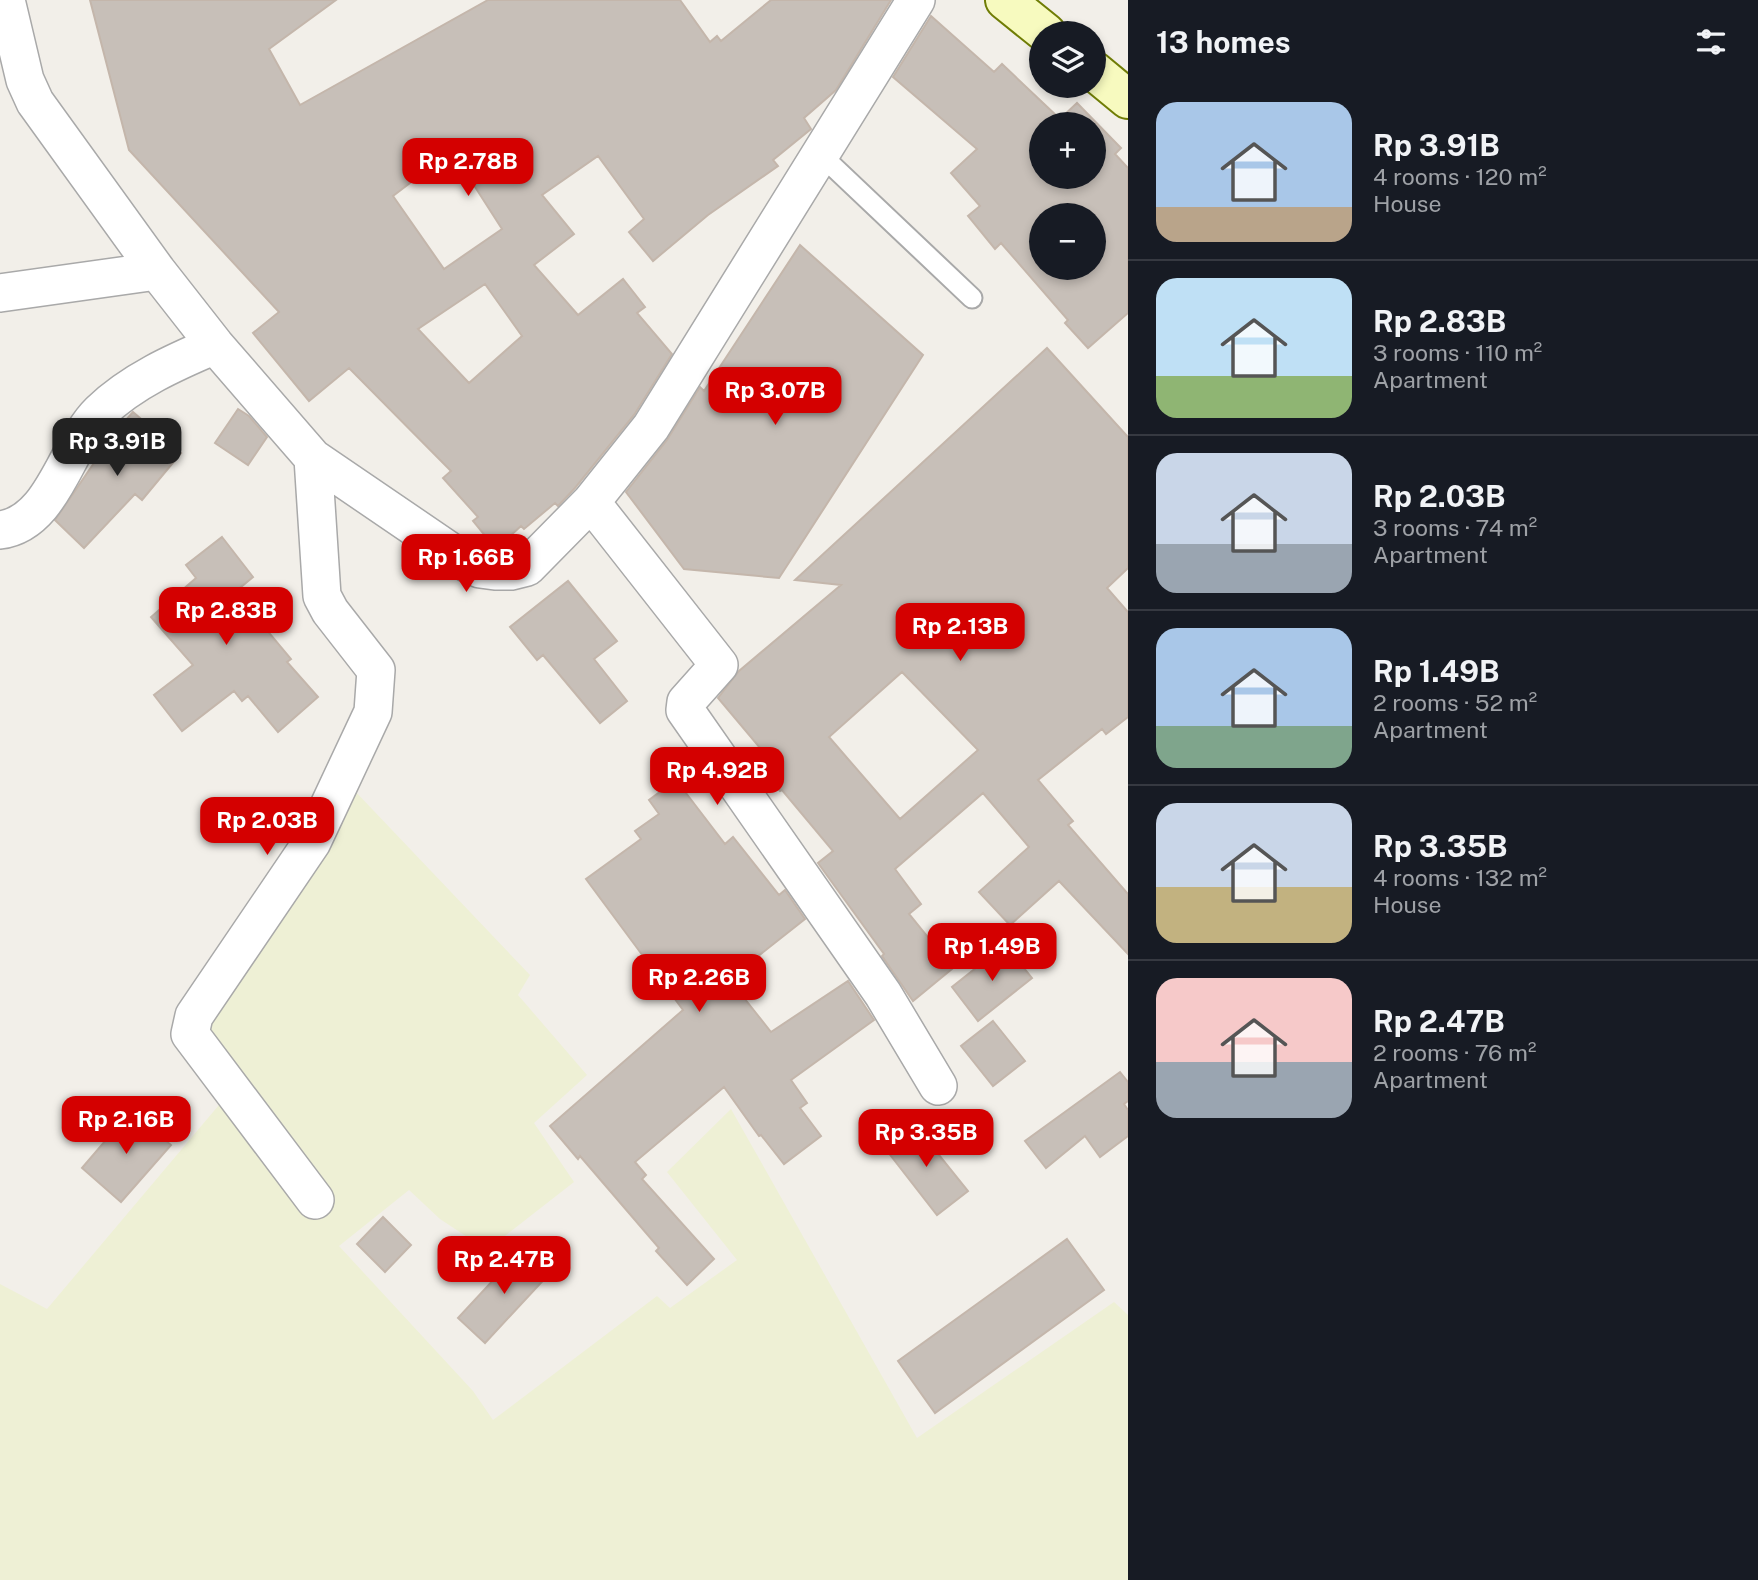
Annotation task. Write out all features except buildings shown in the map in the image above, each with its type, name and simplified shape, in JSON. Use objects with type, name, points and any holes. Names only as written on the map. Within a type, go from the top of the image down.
[{"type":"street","points":[[3,1],[34,103],[157,271],[215,345],[313,458],[467,563],[480,569],[511,571],[527,567],[591,502],[651,427],[916,0]]},
{"type":"street","points":[[1005,0],[1031,21]]},
{"type":"street","points":[[1106,81],[1128,99]]},
{"type":"street","points":[[0,293],[157,271]]},
{"type":"street","points":[[0,530],[22,524],[56,485],[75,446],[99,413],[169,364],[215,345]]},
{"type":"street","points":[[313,458],[322,596],[330,611],[376,670],[373,712],[312,842],[194,1016],[190,1034],[315,1200]]},
{"type":"street","points":[[591,502],[719,665],[685,702],[685,710],[883,994],[938,1086]]},
{"type":"lane","points":[[821,155],[972,298]]},
{"type":"green space","points":[[353,789],[530,975],[518,995],[587,1075],[534,1123],[574,1182],[487,1250],[440,1219],[409,1190],[339,1246],[473,1391],[493,1420],[657,1296],[670,1308],[737,1260],[667,1172],[731,1109],[917,1438],[1114,1302],[1128,1315],[1128,1580],[0,1580],[0,1284],[47,1309],[224,1099],[188,1046]]}]
